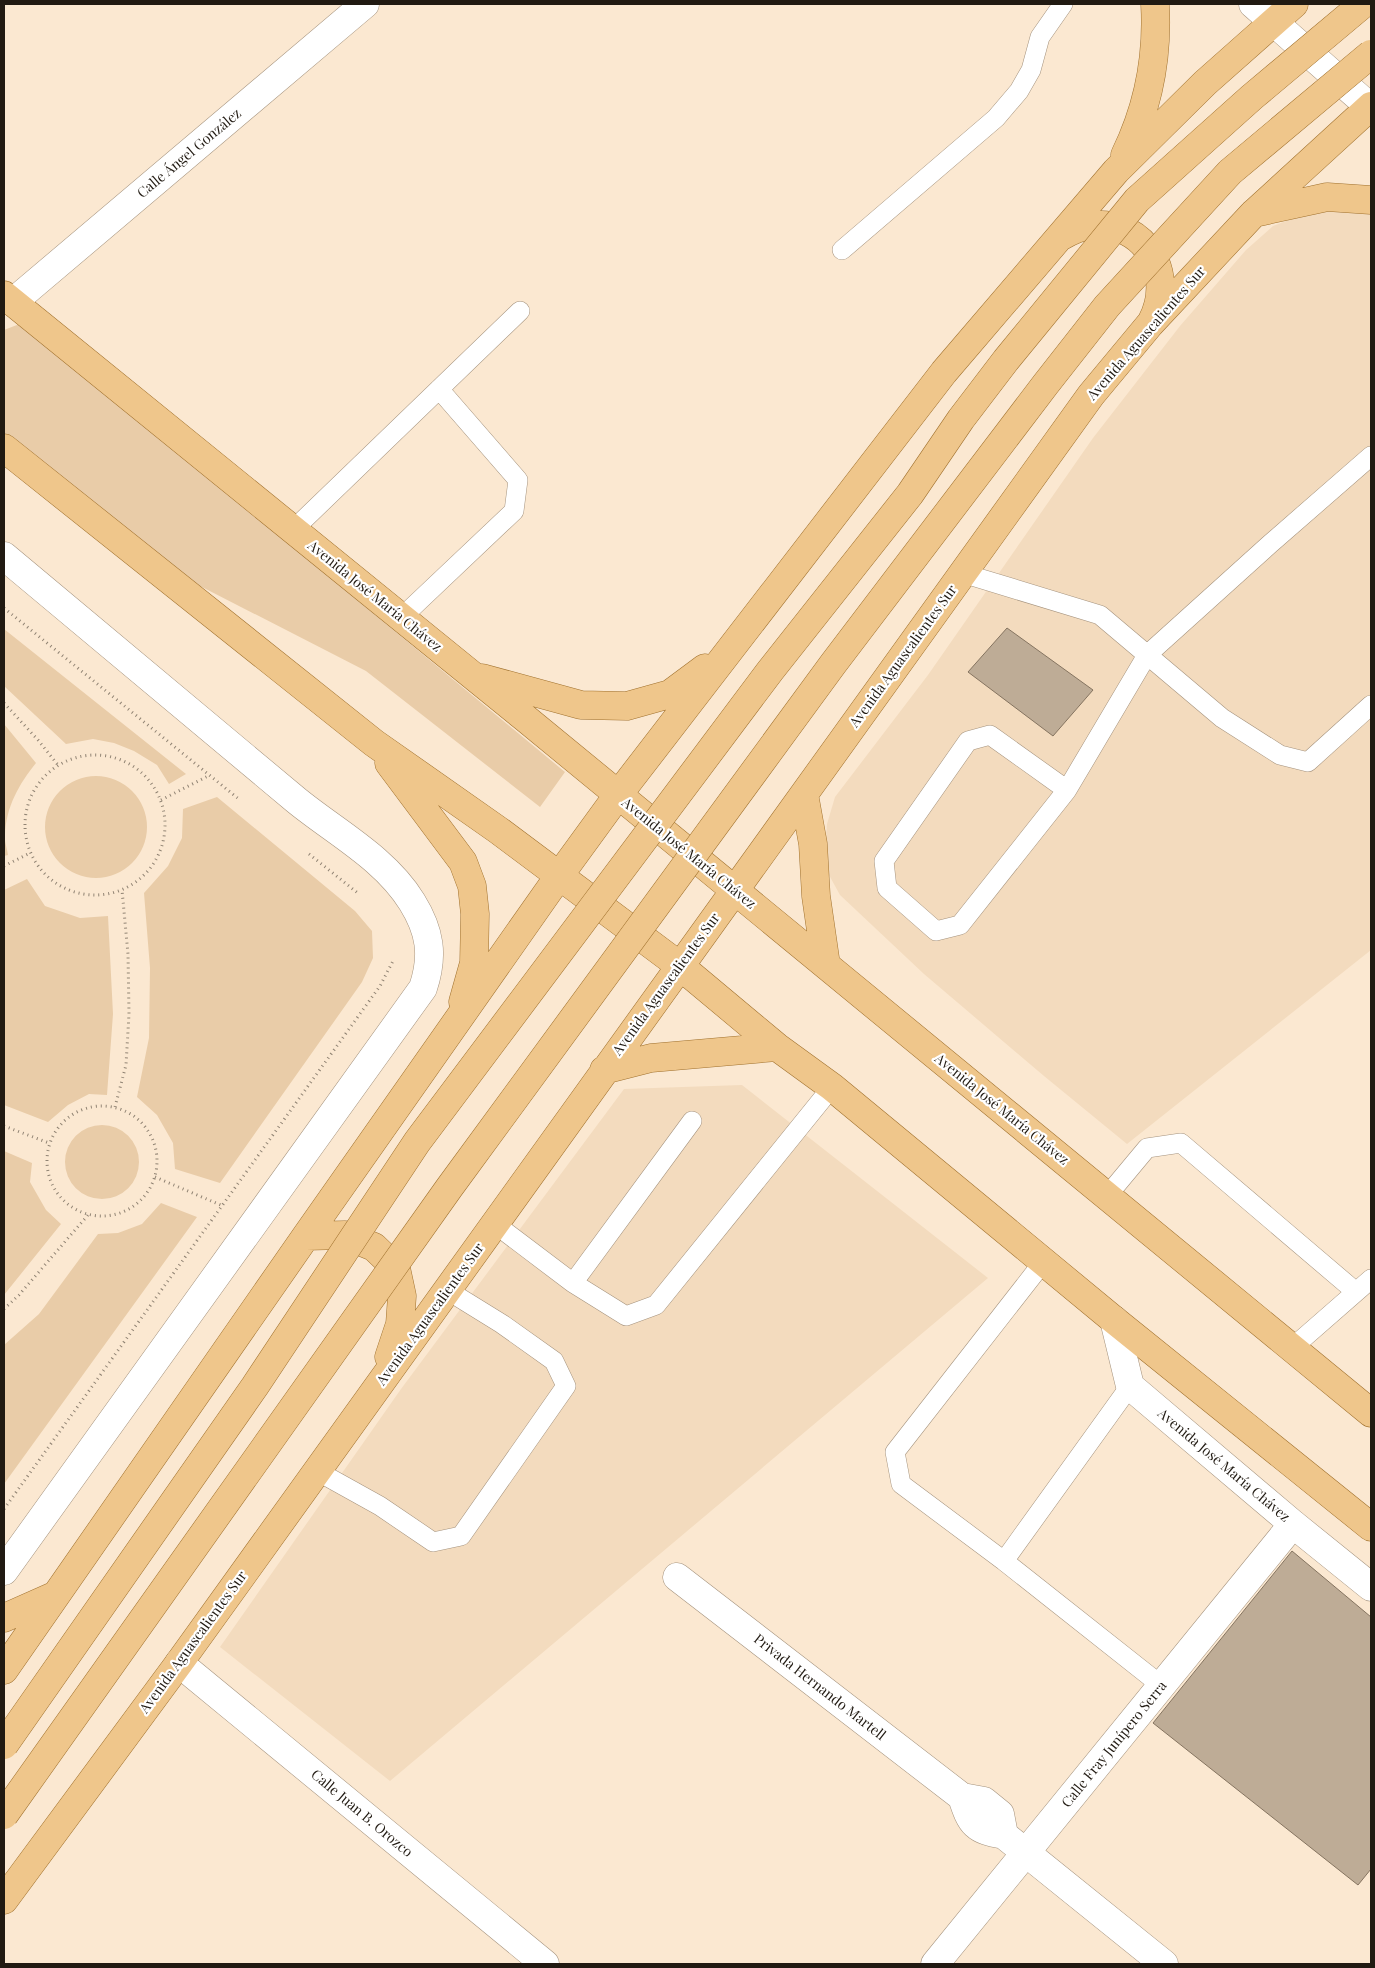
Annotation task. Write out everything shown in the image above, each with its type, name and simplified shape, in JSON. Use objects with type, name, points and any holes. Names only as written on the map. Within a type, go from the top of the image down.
[{"type":"main road","points":[[1116,172],[1133,137],[1146,102],[1153,64],[1156,26],[1155,4]]},
{"type":"main road","points":[[4,1670],[559,876],[618,795],[944,372],[1116,172],[1205,83],[1294,4]]},
{"type":"main road","points":[[4,1745],[255,1386],[417,1142],[770,671],[910,494],[961,419],[1006,360],[1138,200],[1252,97],[1363,4]]},
{"type":"main road","points":[[4,1815],[449,1188],[833,664],[1045,385],[1108,306],[1230,172],[1371,54]]},
{"type":"main road","name":"Avenida Aguascalientes Sur","points":[[4,1900],[179,1662],[1091,395],[1150,324],[1253,214],[1371,107]]},
{"type":"main road","points":[[1253,214],[1327,197],[1371,200]]},
{"type":"main road","points":[[1060,237],[1075,229],[1101,225],[1125,231],[1140,240],[1150,252],[1161,280],[1159,303],[1150,324]]},
{"type":"main road","name":"Avenida José María Chávez","points":[[7,302],[293,530],[1371,1413]]},
{"type":"main road","points":[[4,448],[374,743],[487,822],[680,966],[776,1047],[832,1087],[1114,1320],[1371,1527]]},
{"type":"main road","points":[[472,676],[582,705],[627,706],[670,694],[732,648]]},
{"type":"main road","points":[[374,743],[463,862],[472,886],[475,914],[474,963],[462,1005],[448,1035]]},
{"type":"main road","points":[[804,794],[813,844],[816,896],[826,965]]},
{"type":"main road","points":[[604,1070],[651,1058],[776,1047]]},
{"type":"main road","points":[[306,1236],[345,1235],[374,1247],[396,1268],[402,1296],[400,1324],[381,1382]]},
{"type":"main road","points":[[4,1618],[56,1595]]},
{"type":"street","name":"Calle Ángel González","points":[[7,302],[365,4]]},
{"type":"street","points":[[1253,4],[1371,107]]},
{"type":"street","points":[[4,556],[298,802],[371,857],[397,881],[412,902],[429,940],[430,968],[423,988],[4,1571]]},
{"type":"street","points":[[1114,1320],[1130,1386]]},
{"type":"street","name":"Avenida José María Chávez","points":[[1130,1386],[1293,1524],[1371,1587]]},
{"type":"street","name":"Calle Fray Junípero Serra","points":[[935,1964],[1293,1524]]},
{"type":"street","name":"Privada Hernando Martell","points":[[677,1577],[962,1797],[984,1801],[1000,1814],[1004,1834],[1164,1964]]},
{"type":"street","name":"Calle Juan B. Orozco","points":[[179,1662],[545,1964]]},
{"type":"lane","points":[[842,250],[996,118],[1019,91],[1031,70],[1040,37],[1063,4]]},
{"type":"lane","points":[[293,530],[520,311]]},
{"type":"lane","points":[[401,618],[514,511],[518,480],[439,389]]},
{"type":"lane","points":[[1067,790],[990,735],[968,741],[884,861],[887,888],[936,931],[960,925],[1067,790],[1147,656],[1270,544],[1371,456]]},
{"type":"lane","points":[[962,574],[1100,615],[1222,718],[1280,755],[1289,758],[1308,762],[1371,705]]},
{"type":"lane","points":[[495,1224],[573,1283],[626,1316],[656,1305],[832,1087]]},
{"type":"lane","points":[[573,1283],[692,1121]]},
{"type":"lane","points":[[1107,1196],[1147,1148],[1181,1143],[1356,1292]]},
{"type":"lane","points":[[1044,1261],[895,1452],[901,1484],[1004,1561],[1162,1686]]},
{"type":"lane","points":[[1292,1348],[1371,1279]]},
{"type":"lane","points":[[317,1470],[380,1506],[433,1542],[461,1536],[566,1386],[554,1361],[502,1324],[447,1290]]},
{"type":"lane","points":[[1004,1561],[1130,1386]]},
{"type":"path","points":[[4,608],[241,800]]},
{"type":"path","points":[[4,703],[58,765]]},
{"type":"path","points":[[161,800],[210,776],[231,746]]},
{"type":"path","points":[[94,755],[118,758],[138,769],[154,787],[161,800],[166,823],[164,843],[153,866],[137,881],[122,890],[114,893],[89,895],[57,885],[39,868],[30,853],[24,830],[27,805],[38,783],[58,765],[74,758],[94,755]]},
{"type":"path","points":[[302,849],[364,898]]},
{"type":"path","points":[[4,866],[30,853]]},
{"type":"path","points":[[115,1108],[126,1066],[129,1014],[128,954],[122,890]]},
{"type":"path","points":[[4,1509],[380,986],[395,957]]},
{"type":"path","points":[[89,1108],[115,1108],[128,1112],[139,1120],[151,1135],[156,1153],[154,1177],[146,1194],[133,1207],[114,1215],[88,1215],[77,1211],[61,1199],[50,1182],[47,1163],[49,1143],[63,1122],[79,1111],[89,1108]]},
{"type":"path","points":[[4,1126],[49,1143]]},
{"type":"path","points":[[154,1177],[256,1219]]},
{"type":"path","points":[[4,1309],[19,1295],[88,1215]]},
{"type":"shaded area","points":[[1371,208],[1371,950],[1127,1144],[924,974],[840,895],[829,875],[825,850],[827,824],[835,797],[928,675],[1093,438],[1180,326],[1246,250],[1273,226],[1307,213],[1337,209]]},
{"type":"shaded area","points":[[22,323],[565,772],[540,807],[366,671],[165,568],[4,440],[4,330]]},
{"type":"shaded area","points":[[4,629],[186,774],[169,784],[157,765],[134,751],[114,743],[93,739],[66,744],[4,686]]},
{"type":"shaded area","points":[[4,724],[36,763],[14,796],[6,825],[5,842],[8,855],[4,856]]},
{"type":"shaded area","points":[[96,776],[115,780],[132,791],[143,808],[147,827],[143,846],[132,863],[115,874],[96,878],[77,874],[60,863],[49,846],[45,827],[49,808],[60,791],[77,780]]},
{"type":"shaded area","points":[[217,797],[355,911],[372,931],[373,958],[362,982],[220,1183],[175,1169],[173,1143],[157,1115],[137,1097],[149,1038],[150,968],[144,893],[168,866],[182,838],[183,809]]},
{"type":"shaded area","points":[[27,879],[45,906],[80,918],[108,916],[113,1014],[107,1095],[89,1094],[68,1105],[48,1122],[4,1105],[4,890]]},
{"type":"shaded area","points":[[742,1085],[988,1278],[390,1781],[220,1647],[401,1389],[624,1089]]},
{"type":"shaded area","points":[[109,1125],[129,1135],[137,1148],[139,1162],[137,1176],[129,1189],[116,1197],[95,1199],[75,1189],[67,1176],[65,1155],[75,1135],[88,1127]]},
{"type":"shaded area","points":[[4,1151],[32,1163],[30,1182],[46,1210],[61,1224],[4,1295]]},
{"type":"shaded area","points":[[161,1203],[197,1217],[4,1484],[4,1345],[39,1314],[98,1234],[118,1233],[142,1224]]},
{"type":"building","points":[[1007,628],[1093,690],[1053,736],[968,672]]},
{"type":"building","points":[[1292,1551],[1371,1617],[1371,1869],[1358,1885],[1153,1723]]}]
